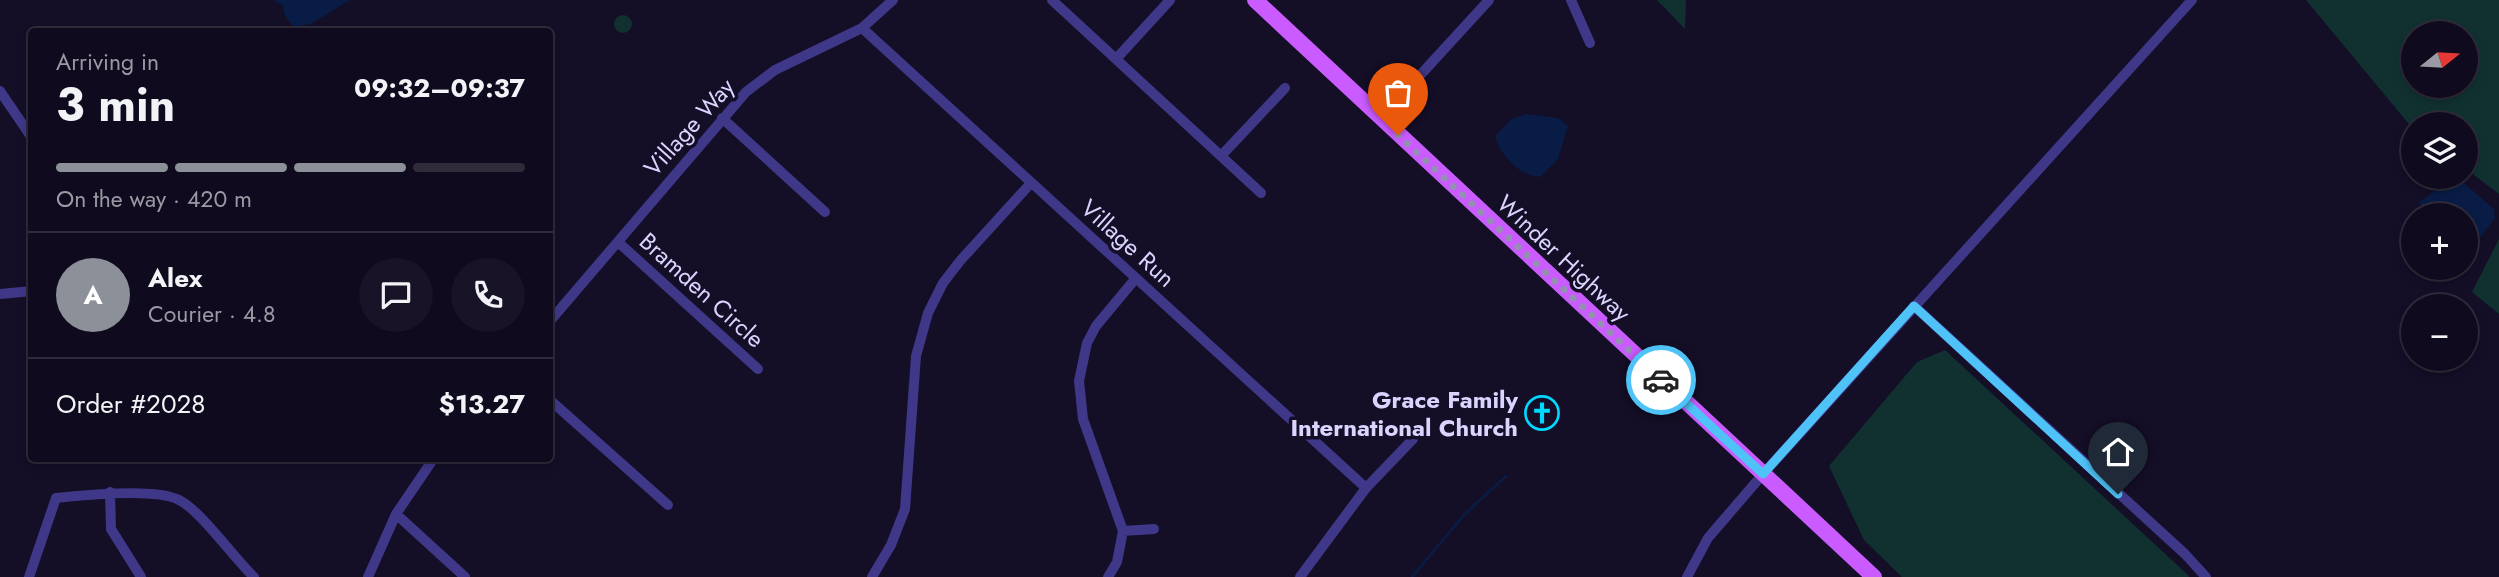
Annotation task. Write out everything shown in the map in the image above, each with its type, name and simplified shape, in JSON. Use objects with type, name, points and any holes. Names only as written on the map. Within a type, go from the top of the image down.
[{"type":"main road","name":"Winder Highway","points":[[1255,0],[1874,577]]},
{"type":"street","name":"Village Way","points":[[553,318],[746,92],[775,69],[862,29],[893,0]]},
{"type":"street","points":[[1052,0],[1261,194]]},
{"type":"street","points":[[1116,59],[1170,0]]},
{"type":"street","points":[[1380,119],[1489,0]]},
{"type":"street","points":[[1571,0],[1590,43]]},
{"type":"street","points":[[1687,577],[1708,538],[1763,474],[2192,0]]},
{"type":"street","name":"Village Run","points":[[862,29],[1366,488]]},
{"type":"street","points":[[1222,156],[1285,88]]},
{"type":"street","points":[[0,91],[28,132]]},
{"type":"street","points":[[722,118],[825,212]]},
{"type":"street","points":[[872,577],[891,545],[905,509],[916,356],[928,313],[943,283],[960,261],[1031,183]]},
{"type":"street","name":"Bramden Circle","points":[[618,242],[758,369]]},
{"type":"street","points":[[1108,577],[1117,562],[1123,531],[1083,419],[1079,381],[1087,344],[1097,326],[1136,278]]},
{"type":"street","points":[[0,294],[28,291]]},
{"type":"street","points":[[1914,306],[2185,554],[2206,577]]},
{"type":"street","points":[[553,403],[668,505]]},
{"type":"street","points":[[1300,577],[1366,488],[1413,439]]},
{"type":"street","points":[[368,577],[396,514],[431,462]]},
{"type":"street","points":[[29,577],[56,498],[110,492],[177,498],[194,510],[254,577]]},
{"type":"street","points":[[110,492],[111,529],[123,553],[141,577]]},
{"type":"street","points":[[396,514],[465,577]]},
{"type":"street","points":[[1123,531],[1154,529]]},
{"type":"green space","points":[[1657,0],[1686,0],[1685,29]]},
{"type":"green space","points":[[2306,0],[2499,0],[2499,194],[2478,178],[2478,112],[2401,112],[2401,115]]},
{"type":"green space","points":[[623,15],[631,20],[632,24],[627,32],[623,33],[615,28],[614,24],[619,16]]},
{"type":"green space","points":[[2499,239],[2499,314],[2478,294],[2472,292]]},
{"type":"green space","points":[[1945,350],[2189,577],[1902,577],[1864,540],[1829,466],[1917,362]]},
{"type":"water","points":[[274,0],[350,0],[311,24],[293,27],[285,16],[283,6]]},
{"type":"water","points":[[1526,114],[1558,118],[1568,126],[1558,159],[1540,177],[1518,169],[1501,150],[1495,136],[1512,119]]},
{"type":"water","points":[[2437,189],[2471,189],[2494,209],[2495,218],[2478,240],[2478,203],[2419,203]]},
{"type":"waterway","points":[[1412,577],[1463,516],[1506,476]]},
{"type":"way so far","points":[[1398,135],[1661,380]]},
{"type":"place","name":"Grace Family International Church","points":[[1542,413]]},
{"type":"route","points":[[1661,380],[1763,474],[1914,306],[2118,494]]}]
